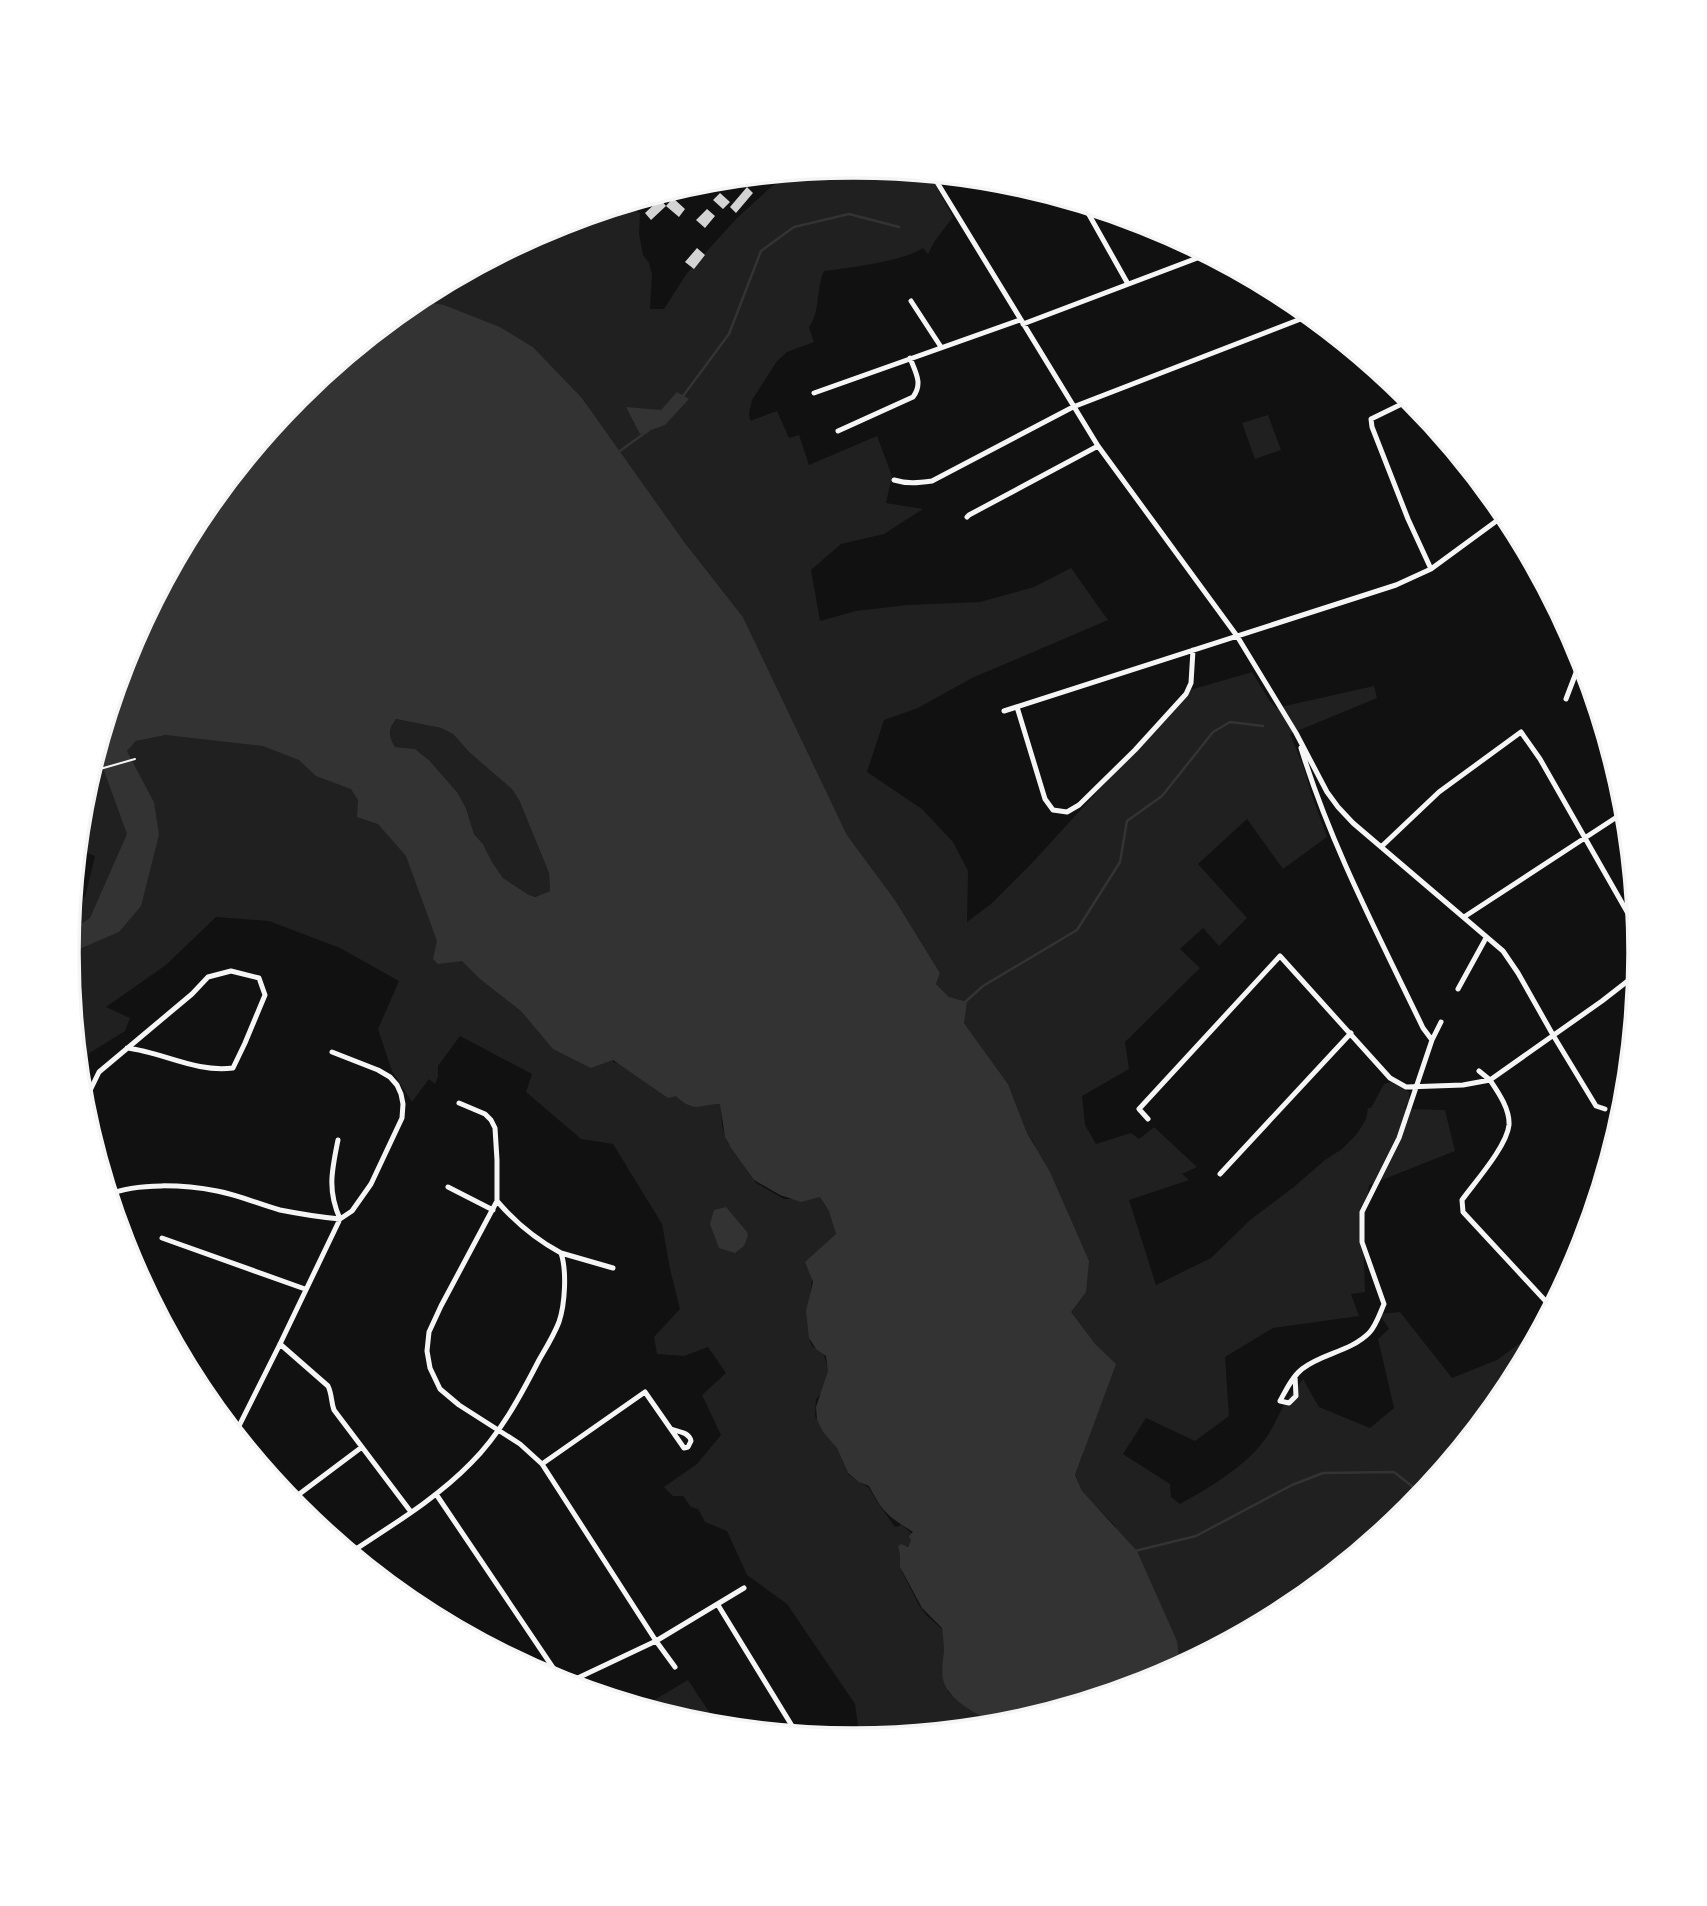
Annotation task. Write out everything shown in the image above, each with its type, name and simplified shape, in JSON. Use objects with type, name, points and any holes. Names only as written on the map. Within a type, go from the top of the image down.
[{"type":"street","points":[[938,183],[1098,446],[1237,636],[1296,733],[1327,792],[1353,824],[1503,951],[1596,1106],[1605,1110]]},
{"type":"street","points":[[1089,215],[1128,284]]},
{"type":"street","points":[[814,393],[941,347],[1022,322],[1197,258]]},
{"type":"street","points":[[911,301],[941,347]]},
{"type":"street","points":[[894,480],[917,484],[932,481],[1073,407],[1299,320]]},
{"type":"street","points":[[838,431],[913,397],[919,382],[911,358]]},
{"type":"street","points":[[1401,405],[1371,419],[1372,427],[1431,569]]},
{"type":"street","points":[[967,517],[1098,446]]},
{"type":"street","points":[[1004,711],[1403,582],[1431,569],[1497,521]]},
{"type":"street","points":[[1017,707],[1045,799],[1053,810],[1068,813],[1135,750],[1186,694],[1191,682],[1193,650]]},
{"type":"street","points":[[1566,699],[1576,674]]},
{"type":"street","points":[[1381,847],[1439,792],[1521,732],[1540,759],[1627,910]]},
{"type":"street","points":[[1296,733],[1315,794],[1332,836],[1423,1028],[1432,1040]]},
{"type":"street","points":[[1464,917],[1616,818]]},
{"type":"street","points":[[1458,989],[1486,938]]},
{"type":"street","points":[[1148,1119],[1139,1109],[1280,956],[1390,1078],[1406,1087],[1463,1085],[1490,1080],[1627,982]]},
{"type":"street","points":[[91,1088],[99,1072],[208,977],[231,971],[258,978],[265,995],[233,1068],[221,1070],[194,1065],[144,1049],[127,1048]]},
{"type":"street","points":[[1295,1376],[1296,1396],[1289,1403],[1280,1401],[1295,1376],[1303,1368],[1321,1358],[1350,1348],[1371,1332],[1384,1304],[1362,1242],[1362,1212],[1399,1138],[1432,1040],[1441,1022]]},
{"type":"street","points":[[1220,1174],[1351,1033]]},
{"type":"street","points":[[239,1425],[340,1219],[352,1211],[371,1184],[402,1118],[401,1094],[390,1077],[332,1052]]},
{"type":"street","points":[[1479,1071],[1490,1080],[1506,1107],[1509,1124],[1505,1141],[1462,1200],[1463,1212],[1545,1301]]},
{"type":"street","points":[[460,1103],[485,1114],[495,1128],[497,1201],[429,1332],[427,1351],[430,1368],[440,1389],[459,1405],[520,1444],[541,1464],[675,1667]]},
{"type":"street","points":[[338,1140],[331,1173],[332,1191],[340,1219]]},
{"type":"street","points":[[117,1192],[146,1186],[186,1187],[217,1191],[313,1217],[340,1219]]},
{"type":"street","points":[[448,1188],[493,1210]]},
{"type":"street","points":[[497,1201],[522,1226],[550,1247],[561,1253],[613,1268]]},
{"type":"street","points":[[162,1238],[305,1289]]},
{"type":"street","points":[[358,1548],[436,1494],[471,1463],[499,1431],[559,1322],[563,1303],[564,1262],[561,1253]]},
{"type":"street","points":[[280,1344],[328,1386],[334,1410],[411,1512]]},
{"type":"street","points":[[541,1464],[645,1392],[684,1448],[690,1444],[690,1437],[686,1433],[671,1429]]},
{"type":"street","points":[[299,1494],[362,1447]]},
{"type":"street","points":[[436,1494],[554,1668]]},
{"type":"street","points":[[579,1677],[656,1641],[744,1588]]},
{"type":"street","points":[[718,1605],[791,1725]]},
{"type":"path","points":[[101,769],[135,759]]},
{"type":"shaded area","points":[[854,178],[934,183],[953,217],[928,254],[923,248],[890,260],[824,271],[815,315],[809,327],[814,342],[787,352],[777,361],[752,400],[750,421],[777,411],[789,438],[799,435],[809,465],[877,436],[892,476],[886,503],[923,509],[884,534],[841,544],[811,570],[820,621],[856,611],[907,605],[980,602],[1034,587],[1071,568],[1108,620],[972,678],[918,708],[884,720],[867,772],[922,809],[953,842],[968,871],[967,922],[991,904],[1033,862],[1190,690],[1252,672],[1276,708],[1374,686],[1377,698],[1290,734],[1327,837],[1283,869],[1247,819],[1198,864],[1247,918],[1219,946],[1203,928],[1180,949],[1200,968],[1125,1042],[1129,1069],[1082,1096],[1085,1125],[1096,1144],[1131,1133],[1139,1139],[1154,1127],[1197,1167],[1182,1174],[1189,1180],[1129,1200],[1156,1285],[1211,1258],[1250,1220],[1342,1149],[1357,1134],[1366,1119],[1368,1108],[1371,1108],[1384,1084],[1391,1082],[1409,1092],[1409,1101],[1404,1109],[1445,1110],[1455,1151],[1369,1185],[1363,1233],[1365,1292],[1351,1294],[1359,1316],[1273,1328],[1225,1357],[1229,1416],[1195,1441],[1146,1418],[1123,1454],[1170,1484],[1171,1497],[1180,1504],[1224,1477],[1254,1452],[1303,1379],[1319,1407],[1370,1428],[1394,1408],[1378,1339],[1389,1329],[1379,1314],[1400,1312],[1452,1378],[1497,1360],[1524,1340],[1498,1383],[1436,1464],[1364,1535],[1325,1568],[1284,1597],[1241,1624],[1165,1662],[1115,1526],[1085,1499],[1075,1475],[1083,1454],[1097,1348],[1070,1312],[1034,1144],[1008,1084],[964,1023],[949,997],[936,984],[940,973],[895,900],[847,835],[743,617],[685,543],[582,398],[533,347],[500,327],[452,309],[429,305],[511,258],[557,237],[634,210],[640,213],[639,233],[643,255],[652,274],[650,309],[664,309],[687,273],[737,218],[778,182]]},
{"type":"shaded area","points":[[433,303],[500,327],[533,347],[582,398],[685,543],[743,617],[847,835],[895,900],[940,973],[936,984],[949,997],[967,1002],[964,1023],[1008,1084],[1027,1133],[1050,1172],[1089,1261],[1086,1292],[1071,1312],[1095,1344],[1116,1364],[1075,1475],[1082,1491],[1137,1551],[1177,1641],[1179,1656],[1103,1687],[1005,1713],[982,1717],[956,1700],[945,1685],[943,1677],[942,1628],[922,1608],[900,1567],[898,1546],[901,1544],[908,1547],[911,1541],[909,1536],[913,1532],[887,1513],[869,1486],[848,1473],[837,1448],[817,1420],[816,1407],[828,1371],[826,1356],[816,1349],[809,1338],[806,1311],[813,1282],[805,1262],[836,1234],[829,1211],[820,1197],[801,1202],[780,1195],[754,1180],[725,1137],[720,1104],[697,1107],[682,1102],[676,1096],[668,1098],[613,1060],[591,1068],[553,1049],[521,1011],[462,961],[438,964],[433,959],[437,941],[406,856],[378,824],[357,817],[358,800],[351,789],[316,776],[299,760],[263,746],[166,735],[136,741],[127,751],[154,802],[159,835],[141,906],[119,932],[79,949],[80,925],[90,918],[127,834],[102,765],[120,704],[159,610],[183,566],[209,523],[271,442],[343,371],[382,338]],"holes":[[[396,719],[441,728],[453,734],[469,752],[512,789],[519,800],[549,873],[550,891],[535,897],[503,878],[474,834],[466,808],[457,792],[429,760],[415,749],[395,747],[390,730]]]},
{"type":"shaded area","points":[[677,392],[689,399],[665,425],[640,434],[626,407],[661,410]]},
{"type":"shaded area","points":[[1268,415],[1281,450],[1255,459],[1242,423]]},
{"type":"shaded area","points":[[396,719],[441,728],[453,734],[469,752],[512,788],[549,873],[550,891],[535,897],[503,878],[474,834],[466,808],[457,792],[429,760],[415,749],[395,747],[390,733]]},
{"type":"shaded area","points":[[166,735],[269,741],[353,783],[381,825],[415,864],[463,958],[613,1059],[613,1062],[713,1088],[721,1106],[722,1126],[727,1142],[756,1183],[784,1199],[805,1199],[821,1195],[831,1202],[835,1238],[812,1278],[808,1315],[810,1341],[812,1346],[823,1353],[828,1367],[828,1386],[816,1399],[815,1416],[823,1432],[836,1444],[848,1474],[869,1488],[895,1527],[902,1525],[912,1534],[912,1545],[902,1548],[900,1553],[902,1572],[926,1615],[942,1629],[948,1692],[981,1717],[904,1726],[858,1726],[855,1704],[787,1604],[747,1575],[727,1531],[705,1522],[698,1509],[691,1507],[683,1496],[673,1496],[664,1487],[697,1464],[721,1435],[702,1395],[726,1373],[708,1347],[684,1356],[657,1354],[654,1337],[680,1309],[662,1224],[613,1144],[581,1139],[526,1092],[532,1074],[460,1036],[438,1066],[435,1084],[429,1079],[412,1102],[392,1071],[378,1029],[399,981],[340,948],[269,921],[216,917],[166,965],[106,1007],[130,1018],[125,1031],[86,1058],[80,1004],[79,949],[119,932],[154,802],[127,751],[136,741]]},
{"type":"shaded area","points":[[103,763],[132,816],[108,913],[79,928],[80,900],[85,897],[95,856],[85,852]]},
{"type":"shaded area","points":[[726,1207],[748,1236],[744,1246],[735,1253],[719,1248],[710,1224],[714,1210]]},
{"type":"shaded area","points":[[688,1680],[711,1714],[702,1713],[653,1701]]},
{"type":"building","points":[[747,187],[753,193],[736,213],[730,207]]},
{"type":"building","points":[[720,193],[730,202],[723,209],[713,200]]},
{"type":"building","points":[[675,200],[685,209],[679,217],[666,206]]},
{"type":"building","points":[[663,203],[666,206],[651,220],[645,213],[654,205]]},
{"type":"building","points":[[707,209],[715,216],[705,228],[696,220]]},
{"type":"building","points":[[697,248],[705,255],[694,269],[685,262]]},
{"type":"waterway","points":[[683,396],[729,334],[761,251],[794,227],[849,214],[899,227]]},
{"type":"waterway","points":[[617,453],[649,430]]},
{"type":"waterway","points":[[964,1003],[983,986],[1077,930],[1120,862],[1127,821],[1162,796],[1213,732],[1230,722],[1263,726]]},
{"type":"waterway","points":[[1135,1551],[1196,1536],[1292,1485],[1323,1473],[1394,1472],[1414,1488]]}]
